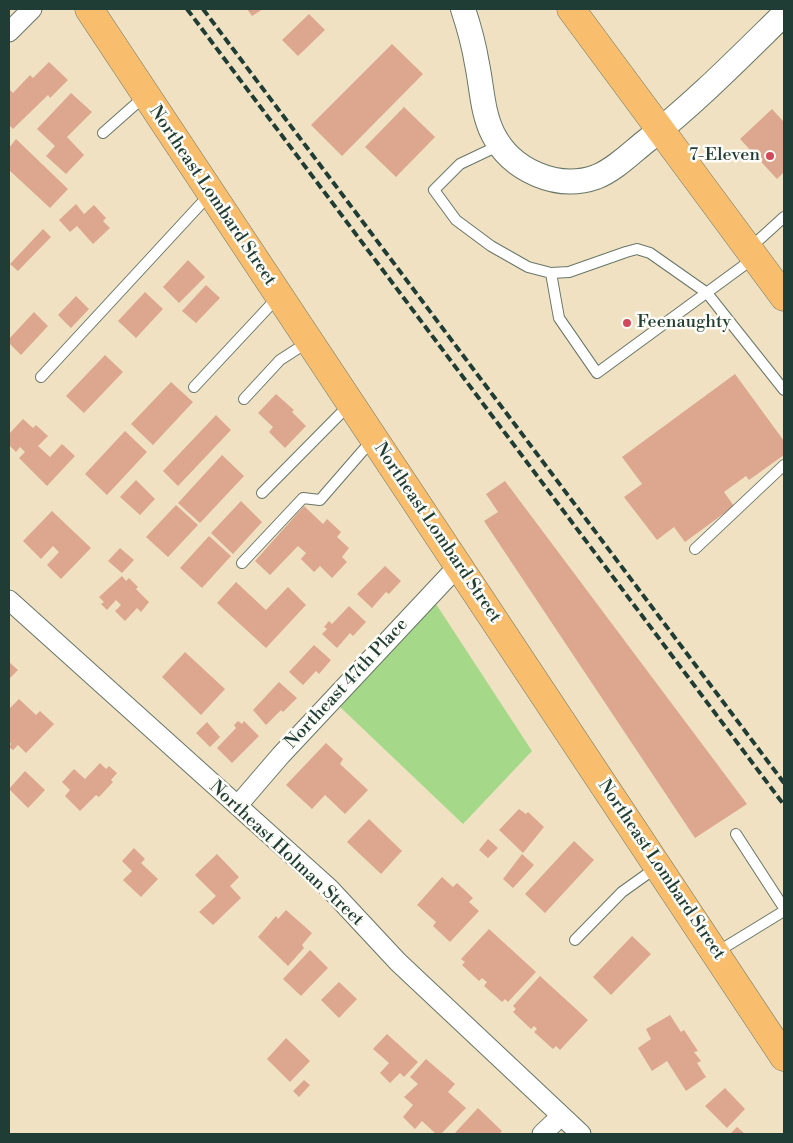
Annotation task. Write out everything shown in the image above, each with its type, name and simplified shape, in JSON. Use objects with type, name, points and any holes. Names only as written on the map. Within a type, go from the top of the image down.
[{"type":"main road","name":"Northeast Lombard Street","points":[[89,9],[784,1057]]},
{"type":"main road","points":[[571,9],[784,297]]},
{"type":"street","points":[[9,32],[32,9]]},
{"type":"street","points":[[463,9],[475,55],[487,118],[500,145],[517,163],[540,177],[571,182],[584,180],[606,172],[661,130],[688,108],[784,14]]},
{"type":"street","name":"Northeast 47th Place","points":[[238,805],[280,756],[458,566]]},
{"type":"street","name":"Northeast Holman Street","points":[[9,600],[220,793],[238,805],[329,888],[398,962],[581,1134]]},
{"type":"street","points":[[542,1134],[561,1116]]},
{"type":"lane","points":[[103,133],[146,95]]},
{"type":"lane","points":[[500,145],[460,164],[434,190],[456,220],[491,246],[528,267],[551,273],[569,272],[638,249],[650,253],[707,293],[784,390]]},
{"type":"lane","points":[[41,377],[210,193]]},
{"type":"lane","points":[[551,273],[559,318],[597,373],[707,293],[752,253],[784,217]]},
{"type":"lane","points":[[194,387],[279,296]]},
{"type":"lane","points":[[244,399],[280,360],[309,341]]},
{"type":"lane","points":[[262,494],[351,404]]},
{"type":"lane","points":[[242,563],[303,498],[320,500],[374,438]]},
{"type":"lane","points":[[695,549],[784,465]]},
{"type":"lane","points":[[716,953],[784,910],[736,834]]},
{"type":"lane","points":[[575,940],[622,892],[658,866]]},
{"type":"green space","points":[[434,601],[532,751],[463,824],[338,705]]},
{"type":"building","points":[[247,9],[263,9],[252,16]]},
{"type":"building","points":[[309,14],[325,30],[298,56],[282,40]]},
{"type":"building","points":[[392,44],[423,74],[342,156],[311,125]]},
{"type":"building","points":[[49,62],[68,80],[50,98],[48,95],[13,129],[9,125],[9,91],[13,93],[30,75],[33,78]]},
{"type":"building","points":[[71,93],[92,112],[67,137],[84,155],[66,174],[46,156],[55,146],[37,129]]},
{"type":"building","points":[[404,107],[435,137],[396,177],[365,147]]},
{"type":"building","name":"7-Eleven","points":[[772,109],[784,122],[784,172],[777,179],[740,139]]},
{"type":"building","points":[[16,139],[68,189],[50,208],[9,170],[9,148]]},
{"type":"building","points":[[76,204],[84,214],[94,205],[106,218],[103,221],[110,228],[93,244],[77,226],[70,232],[59,220]]},
{"type":"building","points":[[43,229],[51,237],[18,271],[10,264]]},
{"type":"building","points":[[188,260],[205,277],[179,303],[163,287]]},
{"type":"building","points":[[206,285],[220,298],[196,323],[182,311]]},
{"type":"building","points":[[145,292],[163,309],[136,338],[118,321]]},
{"type":"building","points":[[76,296],[89,309],[71,328],[58,315]]},
{"type":"building","points":[[34,312],[48,326],[21,355],[9,343],[9,339]]},
{"type":"building","points":[[105,355],[123,372],[84,413],[66,396]]},
{"type":"building","points":[[735,374],[784,441],[784,455],[749,480],[746,476],[724,492],[734,506],[685,542],[674,527],[657,540],[624,497],[642,484],[622,457]]},
{"type":"building","points":[[171,382],[193,402],[153,445],[131,424]]},
{"type":"building","points":[[276,394],[294,410],[292,412],[306,426],[285,448],[269,432],[273,427],[258,413]]},
{"type":"building","points":[[216,415],[231,430],[178,486],[163,471]]},
{"type":"building","points":[[23,419],[33,428],[36,425],[48,436],[38,446],[50,457],[62,444],[75,456],[47,486],[19,458],[25,452],[20,447],[16,452],[9,445],[9,434]]},
{"type":"building","points":[[125,431],[147,452],[107,495],[85,474]]},
{"type":"building","points":[[222,455],[244,476],[200,523],[178,503]]},
{"type":"building","points":[[136,480],[155,499],[140,515],[120,497]]},
{"type":"building","points":[[505,481],[747,804],[695,838],[484,521],[498,512],[486,494]]},
{"type":"building","points":[[241,501],[262,522],[233,554],[211,533]]},
{"type":"building","points":[[176,505],[198,525],[168,557],[146,537]]},
{"type":"building","points":[[304,506],[323,524],[327,519],[341,532],[337,537],[349,548],[342,557],[347,562],[332,578],[320,566],[314,572],[301,559],[306,553],[298,546],[270,575],[255,561]]},
{"type":"building","points":[[52,511],[91,548],[61,579],[47,565],[59,552],[53,546],[41,559],[23,541]]},
{"type":"building","points":[[209,536],[231,556],[202,588],[180,568]]},
{"type":"building","points":[[120,548],[134,560],[122,573],[108,561]]},
{"type":"building","points":[[385,566],[401,581],[389,594],[386,592],[372,608],[357,594]]},
{"type":"building","points":[[122,576],[126,581],[129,578],[138,587],[136,589],[149,602],[141,612],[137,608],[125,621],[115,611],[121,605],[116,600],[107,610],[101,604],[104,602],[99,597]]},
{"type":"building","points":[[236,582],[266,610],[288,587],[306,605],[266,648],[217,603]]},
{"type":"building","points":[[349,606],[366,622],[353,636],[350,633],[337,648],[322,634],[327,629],[324,627],[329,621],[332,624]]},
{"type":"building","points":[[314,645],[331,660],[319,674],[316,671],[303,685],[289,672]]},
{"type":"building","points":[[185,652],[225,689],[201,715],[162,677]]},
{"type":"building","points":[[9,662],[18,670],[9,679]]},
{"type":"building","points":[[279,682],[297,698],[266,725],[253,710]]},
{"type":"building","points":[[19,699],[36,715],[40,711],[54,724],[26,753],[18,745],[13,750],[9,747],[11,744],[9,741],[9,709]]},
{"type":"building","points":[[238,721],[242,724],[244,721],[259,736],[232,763],[217,748],[236,728],[234,725]]},
{"type":"building","points":[[207,722],[220,737],[210,747],[196,733]]},
{"type":"building","points":[[326,743],[343,759],[340,764],[368,790],[345,814],[325,795],[312,809],[286,785]]},
{"type":"building","points":[[100,763],[106,769],[109,766],[117,773],[111,780],[113,782],[99,797],[96,795],[80,811],[65,796],[70,790],[62,782],[74,769],[85,779]]},
{"type":"building","points":[[25,771],[45,790],[28,808],[9,789]]},
{"type":"building","points":[[519,809],[526,814],[528,812],[544,827],[523,853],[499,830]]},
{"type":"building","points":[[369,819],[402,851],[381,874],[347,842]]},
{"type":"building","points":[[488,839],[498,848],[488,858],[479,850]]},
{"type":"building","points":[[574,841],[594,860],[545,913],[525,894]]},
{"type":"building","points":[[134,848],[145,859],[141,863],[158,879],[141,897],[123,880],[132,871],[122,861]]},
{"type":"building","points":[[217,854],[239,877],[230,886],[241,898],[213,925],[199,912],[216,896],[195,875]]},
{"type":"building","points":[[522,854],[534,865],[513,888],[503,879]]},
{"type":"building","points":[[442,877],[453,887],[457,883],[473,898],[469,902],[479,911],[450,942],[433,926],[436,922],[417,905]]},
{"type":"building","points":[[286,910],[312,933],[302,945],[304,948],[288,966],[258,937],[276,916],[278,919]]},
{"type":"building","points":[[489,929],[536,972],[508,1002],[505,999],[502,1002],[484,986],[487,982],[482,978],[479,981],[462,965],[465,962],[461,959]]},
{"type":"building","points":[[632,936],[651,954],[611,995],[593,977]]},
{"type":"building","points":[[310,950],[328,968],[301,996],[283,979]]},
{"type":"building","points":[[540,976],[588,1020],[560,1050],[556,1046],[553,1049],[534,1032],[537,1029],[534,1026],[531,1029],[513,1012],[516,1009],[513,1006]]},
{"type":"building","points":[[339,982],[357,999],[339,1018],[321,1000]]},
{"type":"building","points":[[670,1015],[681,1032],[684,1030],[698,1051],[694,1052],[701,1061],[697,1063],[706,1077],[686,1091],[667,1061],[652,1071],[638,1048],[651,1039],[646,1029]]},
{"type":"building","points":[[387,1034],[418,1062],[404,1077],[400,1073],[390,1083],[380,1073],[389,1063],[373,1049]]},
{"type":"building","points":[[286,1038],[310,1061],[290,1082],[267,1059]]},
{"type":"building","points":[[426,1059],[455,1084],[448,1092],[466,1108],[441,1134],[436,1134],[422,1121],[415,1129],[403,1117],[413,1105],[404,1097],[418,1084],[410,1077]]},
{"type":"building","points":[[304,1080],[310,1085],[299,1097],[293,1091]]},
{"type":"building","points":[[725,1088],[745,1109],[727,1128],[705,1106]]},
{"type":"building","points":[[478,1108],[502,1131],[499,1134],[454,1134]]},
{"type":"building","points":[[737,1127],[745,1134],[730,1134]]},
{"type":"railway","points":[[187,9],[784,805]]},
{"type":"railway","points":[[203,9],[784,783]]},
{"type":"place","name":"7-Eleven","points":[[770,156]]},
{"type":"place","name":"Feenaughty","points":[[627,323]]}]
